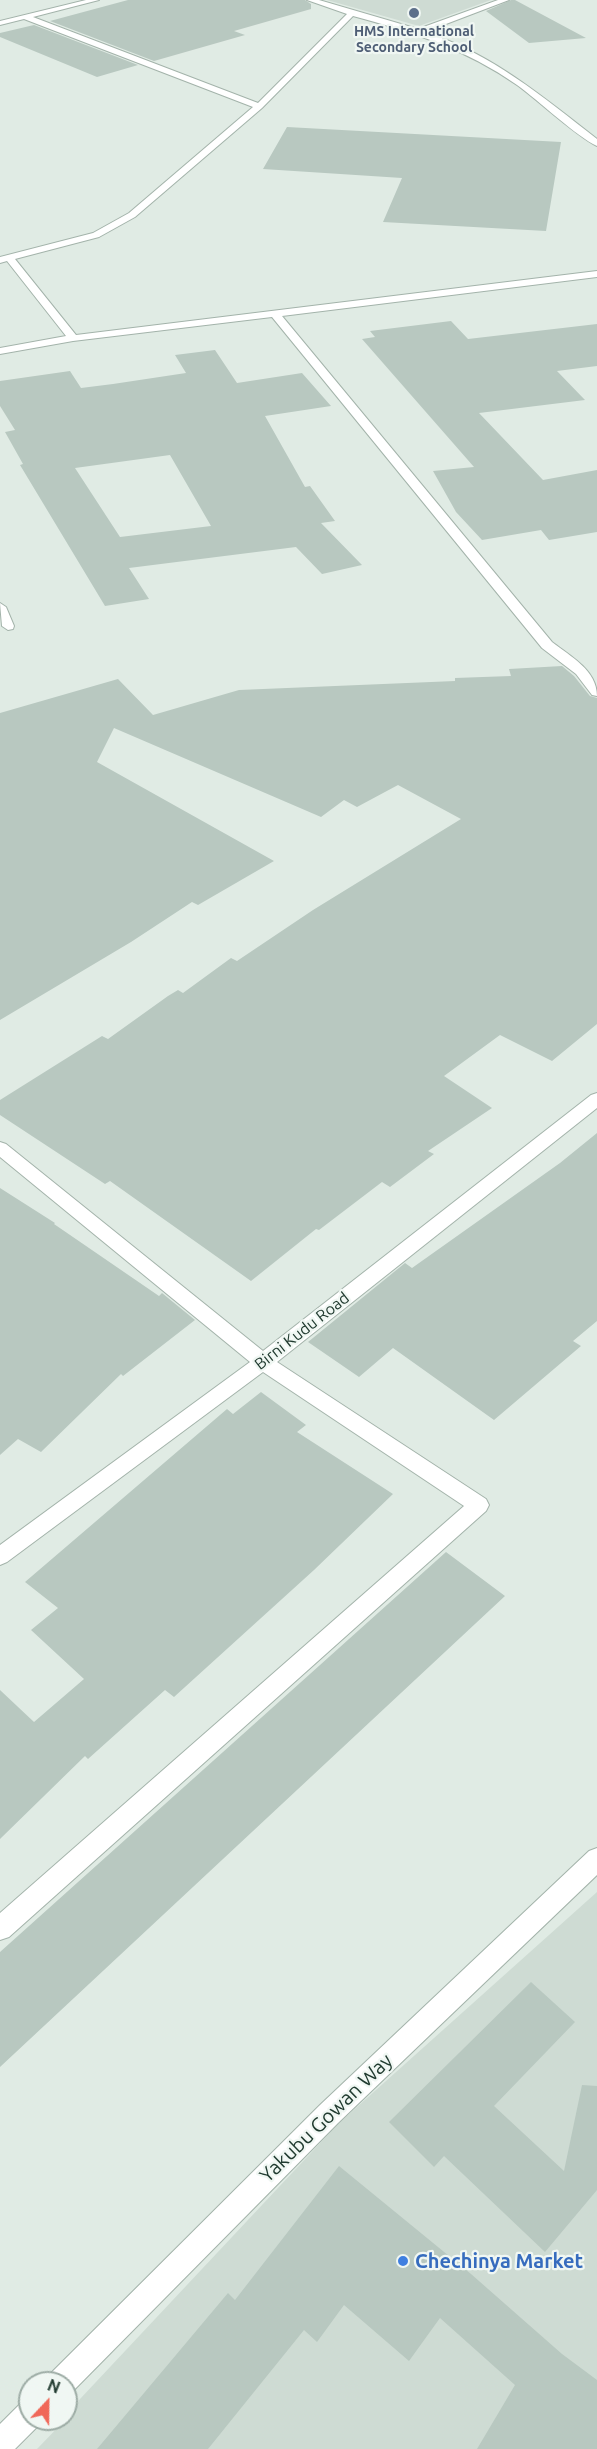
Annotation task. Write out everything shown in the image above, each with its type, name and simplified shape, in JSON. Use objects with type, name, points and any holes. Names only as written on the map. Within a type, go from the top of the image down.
[{"type":"street","points":[[0,23],[94,0]]},
{"type":"street","points":[[311,0],[417,32],[468,51],[501,70],[597,143]]},
{"type":"street","points":[[417,32],[505,0]]},
{"type":"street","points":[[73,338],[5,260],[96,235],[132,215],[259,105],[352,13]]},
{"type":"street","points":[[25,17],[259,105]]},
{"type":"street","points":[[0,351],[73,338],[597,274]]},
{"type":"street","points":[[275,314],[547,645],[581,671],[597,692]]},
{"type":"street","points":[[0,607],[8,626]]},
{"type":"street","name":"Birni Kudu Road","points":[[0,1556],[263,1362],[597,1099]]},
{"type":"street","points":[[0,1148],[263,1362],[479,1504],[0,1929]]},
{"type":"street","name":"Yakubu Gowan Way","points":[[73,2371],[329,2114],[597,1859]]},
{"type":"street","points":[[0,2444],[18,2426]]},
{"type":"shaded area","name":"HMS International Secondary School","points":[[327,0],[491,0],[419,26]]},
{"type":"shaded area","name":"Chechinya Market","points":[[597,1892],[597,2449],[37,2449],[54,2431],[78,2431],[78,2402],[80,2399],[338,2124]]},
{"type":"building","points":[[128,0],[305,0],[311,4],[311,9],[234,31],[245,35],[154,61],[50,21]]},
{"type":"building","points":[[515,0],[586,38],[529,43],[486,11]]},
{"type":"building","points":[[34,25],[138,65],[97,77],[0,37],[0,33]]},
{"type":"building","points":[[287,127],[561,142],[546,231],[383,222],[402,178],[263,169]]},
{"type":"building","points":[[451,321],[468,339],[597,324],[597,366],[557,371],[585,400],[479,413],[543,480],[597,470],[597,532],[549,540],[541,530],[482,540],[456,512],[433,471],[474,467],[362,339],[375,337],[370,331]]},
{"type":"building","points":[[215,350],[237,383],[302,373],[331,406],[265,416],[305,487],[310,486],[335,521],[321,523],[362,565],[322,574],[296,547],[129,568],[149,599],[105,606],[20,465],[23,464],[5,432],[15,430],[0,406],[0,381],[70,371],[81,388],[186,373],[175,355]],"holes":[[[170,455],[211,526],[120,537],[75,468]]]},
{"type":"building","points":[[562,666],[574,676],[590,696],[597,698],[597,1024],[552,1061],[500,1035],[444,1076],[492,1108],[428,1151],[434,1154],[390,1187],[382,1182],[319,1230],[316,1229],[251,1281],[110,1181],[105,1184],[0,1115],[0,1100],[102,1036],[108,1039],[178,990],[183,993],[231,958],[237,961],[313,910],[461,819],[398,785],[357,807],[344,800],[321,817],[114,728],[97,762],[274,861],[198,905],[192,902],[131,942],[0,1020],[0,713],[118,679],[153,715],[239,690],[455,681],[455,678],[511,676],[509,669]]},
{"type":"building","points":[[597,1133],[597,1321],[573,1341],[581,1346],[494,1420],[393,1348],[359,1377],[308,1342],[405,1263],[412,1268],[560,1163]]},
{"type":"building","points":[[0,1188],[55,1223],[159,1296],[162,1293],[195,1320],[123,1376],[121,1374],[41,1452],[18,1439],[0,1455]]},
{"type":"building","points":[[261,1392],[306,1425],[297,1432],[393,1494],[314,1570],[174,1697],[165,1690],[88,1759],[85,1756],[0,1839],[0,1690],[34,1722],[84,1679],[31,1630],[58,1608],[25,1582],[227,1409],[233,1414]]},
{"type":"building","points":[[446,1552],[505,1596],[0,2067],[0,1952]]},
{"type":"building","points":[[531,1982],[575,2022],[494,2106],[564,2171],[582,2085],[597,2086],[597,2190],[545,2252],[444,2156],[434,2167],[389,2122]]},
{"type":"building","points":[[339,2166],[471,2274],[562,2354],[597,2380],[597,2449],[477,2449],[515,2385],[440,2318],[409,2361],[344,2305],[317,2342],[304,2330],[208,2449],[97,2449],[228,2293],[235,2300]]},
{"type":"place","name":"HMS International Secondary School","points":[[414,13]]},
{"type":"place","name":"Chechinya Market","points":[[403,2261]]}]
